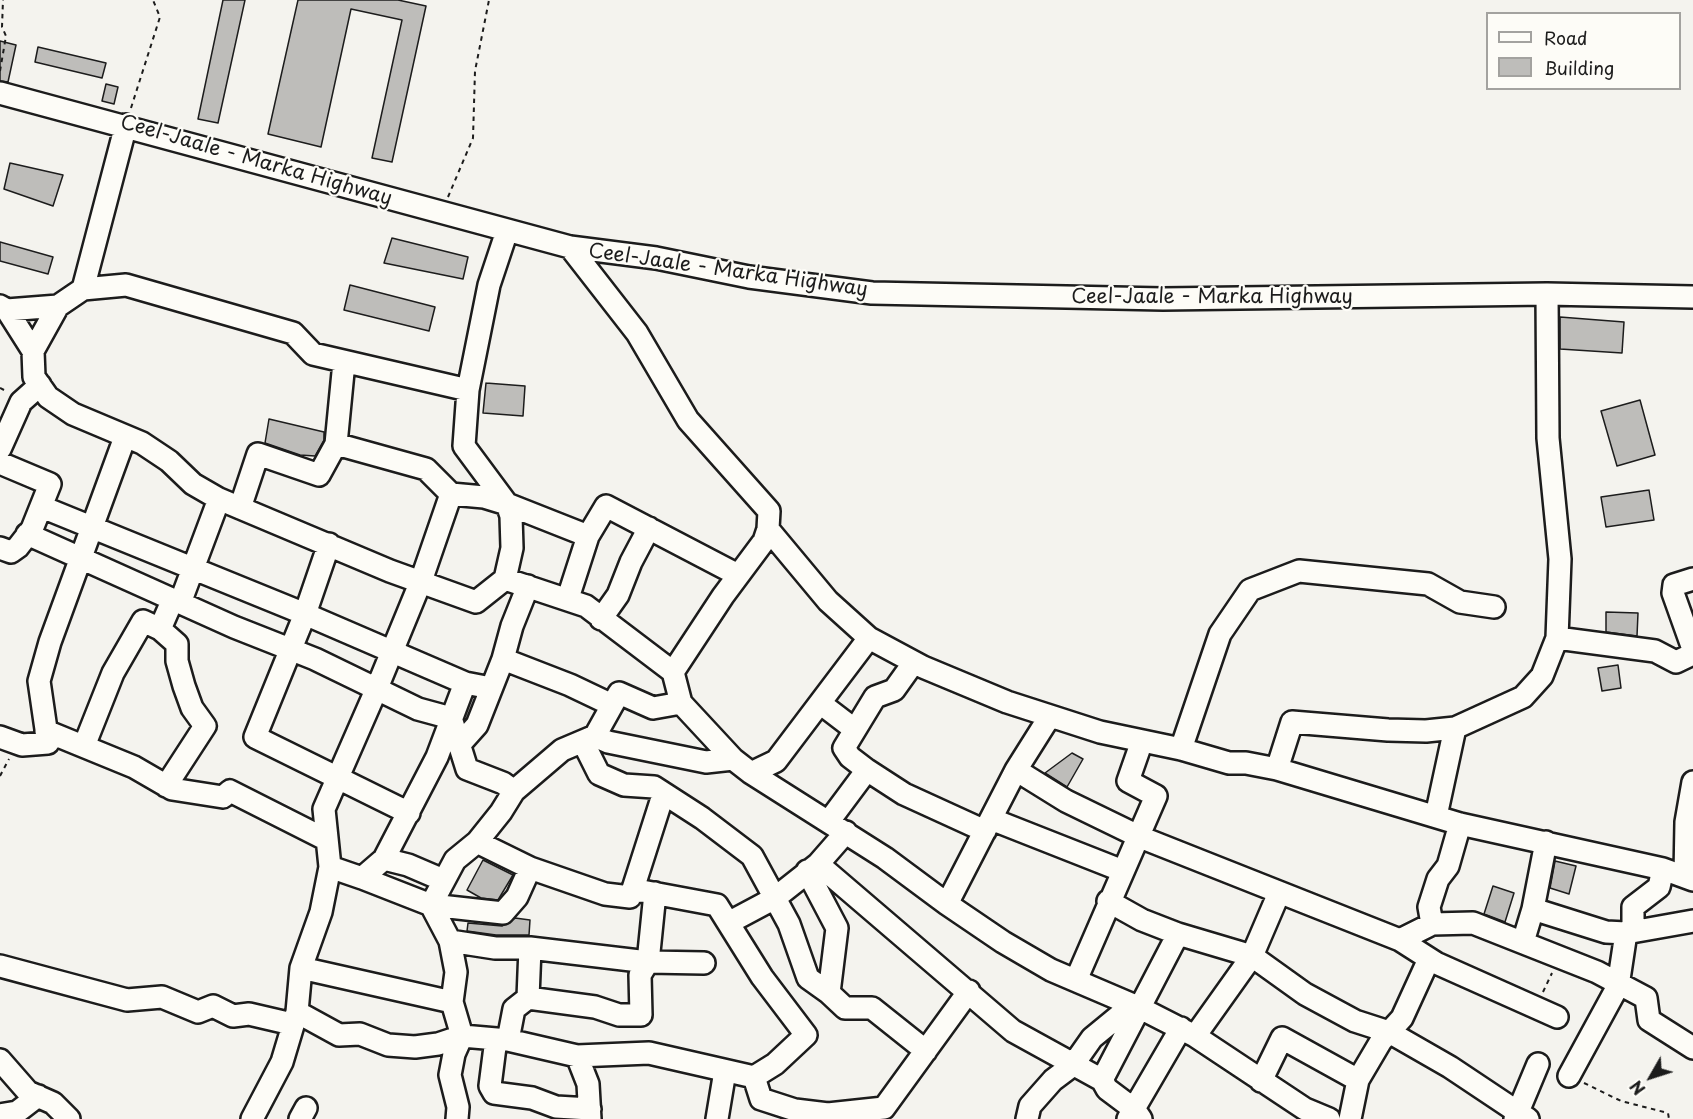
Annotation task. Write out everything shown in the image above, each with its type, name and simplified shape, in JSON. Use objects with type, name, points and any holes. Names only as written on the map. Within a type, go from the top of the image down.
[{"type":"street","name":"Ceel-Jaale - Marka Highway","points":[[0,93],[126,125],[570,247],[656,258],[749,277],[872,293],[1163,299],[1547,294],[1693,297]]},
{"type":"street","points":[[83,288],[126,125]]},
{"type":"street","points":[[468,390],[313,354],[293,333],[126,285],[83,288],[58,306],[33,351],[34,377],[48,397],[73,414],[142,443],[169,461],[193,484],[219,499],[476,602],[505,579],[512,548],[511,516],[507,504],[464,446],[468,390],[489,285],[507,231]]},
{"type":"street","points":[[570,247],[637,333],[688,420],[769,512],[768,529],[764,541],[738,575],[674,672]]},
{"type":"street","points":[[1277,769],[1292,722],[1388,730],[1426,731],[1455,728],[1523,697],[1542,676],[1557,638],[1560,559],[1548,438],[1547,294]]},
{"type":"street","points":[[4,308],[58,306]]},
{"type":"street","points":[[4,308],[33,351]]},
{"type":"street","points":[[240,508],[258,454],[319,475],[336,444],[344,362]]},
{"type":"street","points":[[0,449],[21,402],[40,385]]},
{"type":"street","points":[[0,736],[22,745],[48,743],[39,681],[80,558],[125,437]]},
{"type":"street","points":[[336,444],[426,469],[451,494],[484,497],[507,504],[588,536]]},
{"type":"street","points":[[0,463],[50,484],[42,507],[27,534],[10,552],[0,548]]},
{"type":"street","points":[[252,1119],[282,1062],[294,1018],[301,968],[321,912],[330,867],[325,839],[324,809],[421,581],[451,494]]},
{"type":"street","points":[[160,629],[177,601],[192,568],[219,499]]},
{"type":"street","points":[[568,598],[588,536],[606,506],[738,575]]},
{"type":"street","points":[[42,507],[305,614],[465,683],[491,688]]},
{"type":"street","points":[[601,619],[618,595],[631,562],[650,528]]},
{"type":"street","points":[[768,529],[828,601],[869,638],[914,662],[1008,702],[1100,732],[1181,749],[1229,763],[1246,763],[1277,769],[1460,824],[1663,868],[1689,878],[1686,822],[1693,782]]},
{"type":"street","points":[[27,534],[292,649],[418,709],[452,718]]},
{"type":"street","points":[[329,544],[292,649],[255,737],[409,813]]},
{"type":"street","points":[[1181,749],[1220,634],[1250,590],[1299,571],[1428,584],[1460,602],[1494,607]]},
{"type":"street","points":[[505,579],[568,598],[586,606],[636,642],[674,672],[681,703],[733,759],[751,773],[885,858],[947,904],[1004,942],[1051,969],[1188,1032],[1306,1114],[1329,1119]]},
{"type":"street","points":[[1693,579],[1674,585],[1673,593],[1693,649]]},
{"type":"street","points":[[460,744],[477,725],[528,586]]},
{"type":"street","points":[[84,746],[113,673],[143,621],[160,629],[177,644],[177,662],[184,686],[192,708],[205,726],[166,786]]},
{"type":"street","points":[[751,773],[776,761],[869,638]]},
{"type":"street","points":[[1557,638],[1655,651],[1676,662],[1693,654]]},
{"type":"street","points":[[503,658],[612,705]]},
{"type":"street","points":[[914,662],[894,690],[875,697],[844,748],[850,757],[904,794],[1123,871]]},
{"type":"street","points":[[362,878],[384,860],[409,813],[437,757],[465,683]]},
{"type":"street","points":[[589,739],[619,693],[653,708],[681,703]]},
{"type":"street","points":[[820,703],[854,729]]},
{"type":"street","points":[[947,904],[1016,770],[1050,716]]},
{"type":"street","points":[[452,718],[467,769],[503,783],[514,791]]},
{"type":"street","points":[[1436,816],[1455,728]]},
{"type":"street","points":[[46,731],[134,767],[172,789],[223,797],[230,790],[325,839]]},
{"type":"street","points":[[589,739],[599,774],[624,785],[659,791],[702,818],[752,856],[789,924],[808,978],[829,993],[844,1008],[872,1008],[926,1051]]},
{"type":"street","points":[[430,905],[455,860],[477,842],[501,813],[514,791],[562,750],[589,739],[706,762],[733,759]]},
{"type":"street","points":[[1076,980],[1108,901],[1140,837],[1156,796],[1128,782],[1142,741]]},
{"type":"street","points":[[477,842],[530,868],[606,894],[630,897],[659,791],[661,754]]},
{"type":"street","points":[[730,922],[775,898],[813,868],[867,770]]},
{"type":"street","points":[[1016,770],[1066,801],[1140,837],[1400,940],[1429,959],[1557,1017]]},
{"type":"street","points":[[1432,924],[1429,907],[1438,879],[1448,866],[1460,824]]},
{"type":"street","points":[[1523,942],[1533,909],[1546,842]]},
{"type":"street","points":[[384,860],[408,865],[443,880]]},
{"type":"street","points":[[330,867],[430,905],[504,913],[517,897],[530,868]]},
{"type":"street","points":[[813,868],[969,991],[1013,1031],[1102,1080],[1107,1089],[1135,1116],[1188,1032],[1252,956],[1279,893]]},
{"type":"street","points":[[813,868],[837,928],[829,993]]},
{"type":"street","points":[[1569,1076],[1618,984],[1633,907],[1659,887],[1663,868]]},
{"type":"street","points":[[0,966],[127,1000],[162,997],[198,1012],[213,1006],[232,1016],[249,1014],[294,1018],[339,1035],[360,1034],[388,1045],[426,1046],[462,1036],[502,1039],[577,1056],[649,1053],[754,1077],[775,1065],[806,1035],[762,977],[730,922],[717,905],[655,893],[632,892]]},
{"type":"street","points":[[577,1056],[588,1084],[590,1114],[556,1107],[532,1098],[494,1093],[490,1086],[502,1039],[514,1008],[528,998],[596,1007],[619,1015],[641,1015],[639,975],[648,962],[655,893]]},
{"type":"street","points":[[1108,901],[1142,920],[1178,934],[1252,956],[1305,994],[1355,1021],[1389,1032],[1450,1067],[1520,1117],[1538,1064]]},
{"type":"street","points":[[430,905],[450,941],[456,972],[452,1002],[462,1036],[454,1054],[450,1075],[458,1107],[457,1119]]},
{"type":"street","points":[[1533,909],[1606,933],[1629,932],[1693,921]]},
{"type":"street","points":[[1400,940],[1432,924],[1473,923],[1597,972],[1646,998],[1649,1020],[1693,1048]]},
{"type":"street","points":[[1102,1080],[1178,934]]},
{"type":"street","points":[[450,941],[495,948],[530,948],[648,962],[704,963]]},
{"type":"street","points":[[528,998],[530,948]]},
{"type":"street","points":[[1350,1119],[1358,1080],[1389,1032],[1402,1018],[1429,959]]},
{"type":"street","points":[[301,968],[452,1002]]},
{"type":"street","points":[[754,1077],[761,1099],[795,1110],[858,1115],[885,1108],[969,991]]},
{"type":"street","points":[[1028,1119],[1030,1106],[1053,1080],[1073,1065],[1092,1038],[1120,1015],[1140,1008]]},
{"type":"street","points":[[1261,1081],[1282,1038],[1358,1080]]},
{"type":"street","points":[[0,1060],[28,1092],[53,1103],[69,1119]]},
{"type":"street","points":[[717,1119],[725,1071]]},
{"type":"street","points":[[0,1115],[16,1112],[38,1096]]},
{"type":"path","points":[[0,71],[6,36],[2,27],[3,0]]},
{"type":"path","points":[[126,125],[160,17],[153,0]]},
{"type":"path","points":[[441,213],[473,138],[475,71],[489,0]]},
{"type":"path","points":[[1569,1076],[1621,1101],[1668,1113],[1670,1119]]},
{"type":"building","points":[[223,0],[245,0],[218,123],[198,119]]},
{"type":"building","points":[[298,0],[398,0],[426,6],[392,162],[372,158],[402,20],[351,9],[321,147],[268,134]]},
{"type":"building","points":[[0,41],[16,45],[8,82],[0,81]]},
{"type":"building","points":[[38,47],[106,63],[102,78],[35,62]]},
{"type":"building","points":[[106,84],[118,87],[114,104],[102,101]]},
{"type":"building","points":[[10,163],[63,175],[53,206],[4,189]]},
{"type":"building","points":[[392,238],[468,257],[463,279],[384,263]]},
{"type":"building","points":[[0,242],[53,257],[48,274],[0,261]]},
{"type":"building","points":[[350,285],[435,307],[429,331],[344,310]]},
{"type":"building","points":[[1560,317],[1624,322],[1622,353],[1560,349]]},
{"type":"building","points":[[486,383],[525,386],[523,416],[483,413]]},
{"type":"building","points":[[1640,400],[1655,455],[1617,466],[1601,411]]},
{"type":"building","points":[[269,419],[324,432],[324,440],[315,456],[300,455],[265,443]]},
{"type":"building","points":[[1649,490],[1654,520],[1606,527],[1601,497]]},
{"type":"building","points":[[1606,612],[1638,613],[1637,636],[1606,632]]},
{"type":"building","points":[[1618,665],[1621,688],[1602,691],[1598,668]]},
{"type":"building","points":[[1072,753],[1083,759],[1067,787],[1045,773]]},
{"type":"building","points":[[483,860],[513,875],[498,900],[481,898],[467,890]]},
{"type":"building","points":[[1555,861],[1576,866],[1569,894],[1550,888]]},
{"type":"building","points":[[1493,886],[1514,893],[1505,922],[1484,914]]},
{"type":"building","points":[[515,918],[530,920],[529,935],[496,935],[467,931],[468,923],[502,926]]}]
